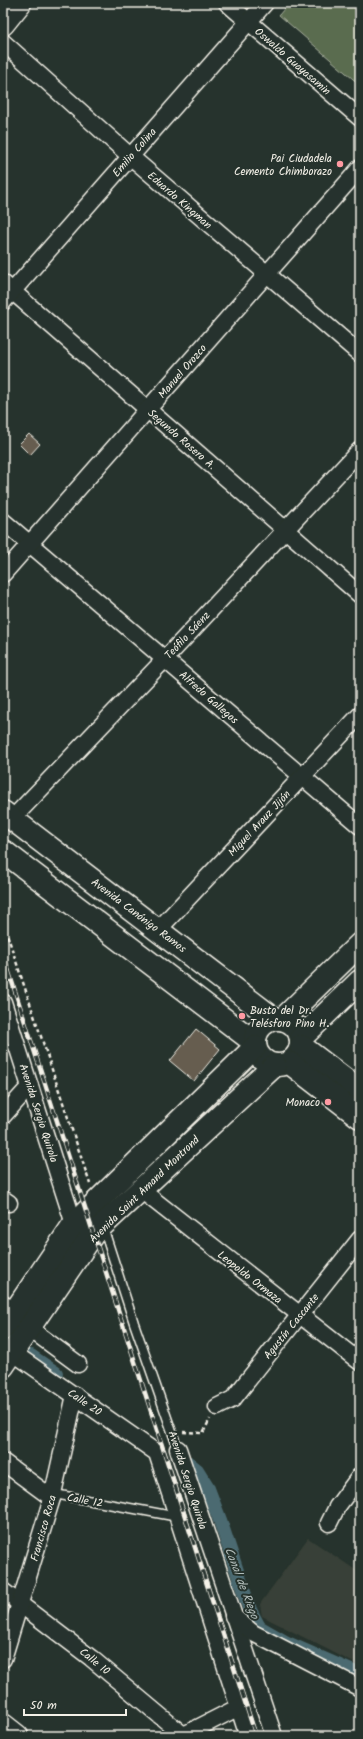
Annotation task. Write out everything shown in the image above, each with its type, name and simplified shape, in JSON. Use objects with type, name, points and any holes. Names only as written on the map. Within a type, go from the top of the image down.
[{"type":"street","points":[[3,24],[20,3]]},
{"type":"street","name":"Oswaldo Guayasamin","points":[[227,3],[360,118]]},
{"type":"street","name":"Emilio Colina","points":[[6,292],[130,156],[266,3]]},
{"type":"street","name":"Eduardo Kingman","points":[[3,42],[266,275],[360,354]]},
{"type":"street","name":"Manuel Orozco","points":[[3,574],[360,168]]},
{"type":"street","name":"Segundo Rosero A.","points":[[6,292],[148,410],[360,595]]},
{"type":"street","name":"Teófilo Sáenz","points":[[8,815],[165,659],[360,450]]},
{"type":"street","name":"Alfredo Gallegos","points":[[3,522],[360,826]]},
{"type":"street","name":"Miguel Arauz Jijón","points":[[158,930],[360,715]]},
{"type":"street","name":"Avenida Canónigo Ramos","points":[[8,815],[158,930],[278,1019],[296,1028],[292,1053]]},
{"type":"street","name":"Avenida Canónigo Ramos","points":[[3,851],[254,1045],[262,1060],[292,1053],[360,1091]]},
{"type":"street","points":[[254,1045],[260,1027],[278,1019],[360,944]]},
{"type":"street","name":"Avenida Saint Amand Montrond","points":[[8,1359],[92,1234],[292,1053],[360,981]]},
{"type":"street","name":"Avenida Sergio Quirola","points":[[3,1002],[74,1224]]},
{"type":"street","name":"Avenida Saint Amand Montrond","points":[[7,1315],[74,1224],[254,1045]]},
{"type":"street","name":"Avenida Canónigo Ramos","points":[[292,1053],[360,1117]]},
{"type":"street","points":[[3,1116],[30,1086]]},
{"type":"street","name":"Leopoldo Ormaza","points":[[141,1190],[360,1362]]},
{"type":"street","name":"Agustín Cascante","points":[[217,1407],[233,1399],[360,1239]]},
{"type":"street","points":[[29,1328],[78,1364]]},
{"type":"street","name":"Calle 20","points":[[8,1359],[75,1396],[157,1453]]},
{"type":"street","name":"Francisco Roca","points":[[3,1659],[52,1498],[75,1396]]},
{"type":"street","name":"Avenida Sergio Quirola","points":[[176,1442],[274,1736]]},
{"type":"street","name":"Avenida Sergio Quirola","points":[[157,1453],[248,1736]]},
{"type":"street","name":"Calle 12","points":[[3,1462],[52,1498]]},
{"type":"street","points":[[329,1523],[336,1507],[360,1476]]},
{"type":"street","name":"Calle 10","points":[[3,1591],[91,1658],[182,1736]]},
{"type":"street","points":[[233,1616],[264,1639],[360,1688]]},
{"type":"street","points":[[182,1736],[239,1707]]},
{"type":"street","points":[[3,1725],[17,1736]]},
{"type":"lane","name":"Avenida Sergio Quirola","points":[[102,1225],[134,1323],[176,1442]]},
{"type":"lane","name":"Calle 12","points":[[52,1498],[60,1495],[178,1517]]},
{"type":"path","points":[[3,922],[96,1202]]},
{"type":"path","points":[[176,1442],[185,1432],[203,1433],[209,1422]]},
{"type":"shaded area","points":[[308,1538],[360,1573],[360,1666],[262,1616],[260,1604]]},
{"type":"green space","points":[[289,3],[360,3],[360,85],[279,15]]},
{"type":"building","points":[[29,434],[40,444],[30,455],[19,444]]},
{"type":"building","points":[[196,1029],[220,1049],[194,1081],[170,1061]]},
{"type":"waterway","name":"Canal de Riego","points":[[31,1356],[56,1373]]},
{"type":"waterway","name":"Canal de Riego","points":[[187,1462],[197,1470],[207,1486],[250,1610],[259,1627],[287,1643],[360,1675]]},
{"type":"railway","points":[[3,954],[256,1736]]},
{"type":"place","name":"Pai Ciudadela Cemento Chimborazo","points":[[340,164]]},
{"type":"place","name":"Busto del Dr. Telésforo Pino H.","points":[[242,1016]]},
{"type":"place","name":"Monaco","points":[[328,1102]]}]
